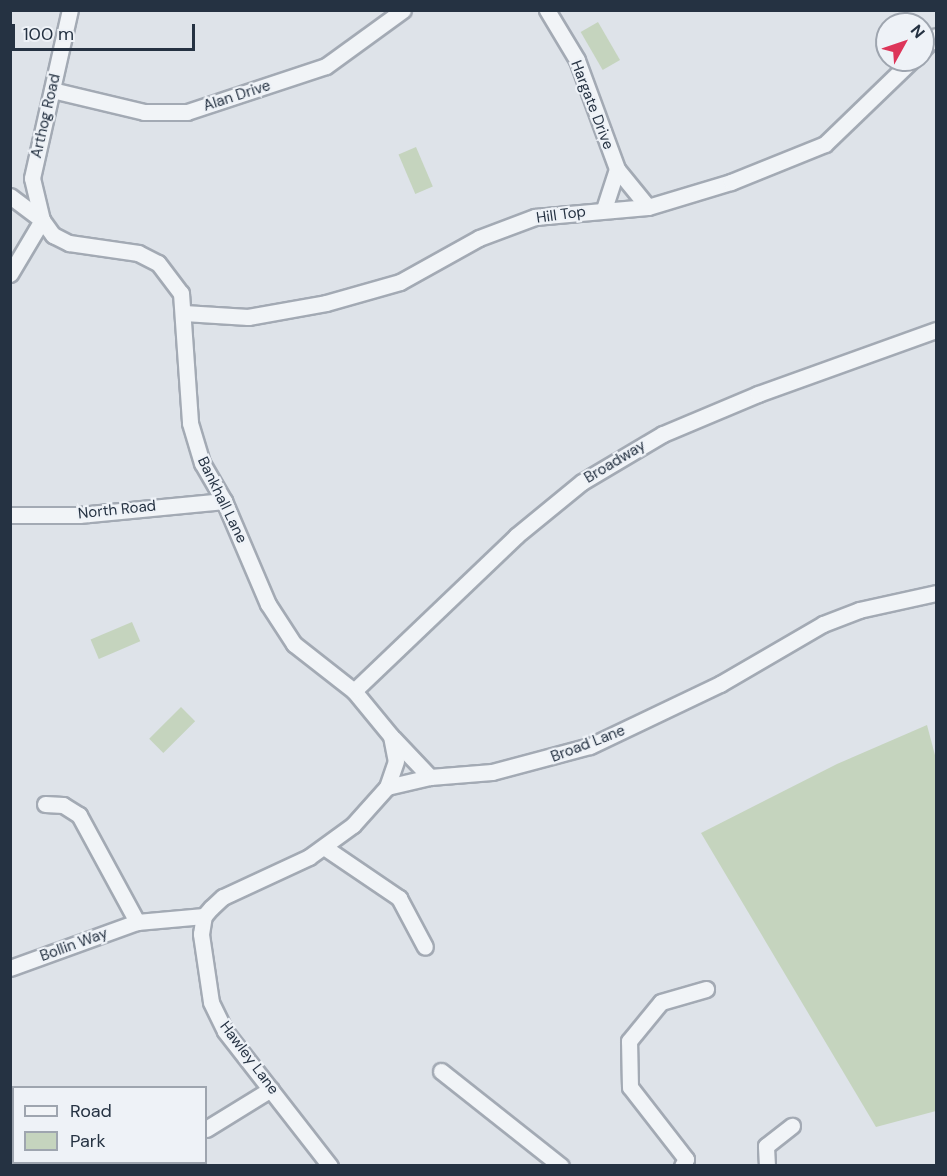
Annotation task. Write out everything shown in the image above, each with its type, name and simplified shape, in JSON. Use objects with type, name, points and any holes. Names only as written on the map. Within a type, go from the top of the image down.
[{"type":"street","name":"Arthog Road","points":[[42,220],[32,178],[70,10]]},
{"type":"street","name":"Alan Drive","points":[[52,90],[144,112],[188,112],[326,66],[404,10]]},
{"type":"street","name":"Hargate Drive","points":[[547,10],[577,60],[616,169],[648,207]]},
{"type":"street","name":"Hill Top","points":[[184,313],[248,317],[326,303],[400,282],[479,238],[535,217],[604,208],[648,207],[731,182],[825,144],[900,72]]},
{"type":"street","name":"Hargate Drive","points":[[604,208],[616,169]]},
{"type":"street","name":"Bankhall Lane","points":[[10,196],[42,220],[53,235],[69,243],[138,253],[158,263],[181,293],[190,423],[202,463],[224,501],[268,604],[294,644],[354,691],[391,736],[430,777]]},
{"type":"street","points":[[10,274],[42,220]]},
{"type":"street","name":"Broadway","points":[[354,691],[516,536],[582,482],[663,434],[758,394],[936,330]]},
{"type":"street","name":"North Road","points":[[10,515],[79,514],[224,501]]},
{"type":"street","name":"Broad Lane","points":[[387,787],[430,777],[492,772],[590,746],[720,684],[823,624],[860,610],[936,593]]},
{"type":"street","points":[[204,916],[223,897],[324,847],[353,825],[387,787],[396,761],[391,736]]},
{"type":"street","points":[[45,804],[70,808],[86,826],[137,922]]},
{"type":"street","points":[[324,847],[399,898],[425,947]]},
{"type":"street","name":"Bollin Way","points":[[10,968],[137,922],[204,916]]},
{"type":"street","name":"Hawley Lane","points":[[204,916],[202,963],[211,1002],[225,1031],[330,1166]]},
{"type":"street","points":[[682,1166],[686,1159],[630,1087],[629,1041],[661,1002],[706,989]]},
{"type":"street","points":[[441,1071],[561,1166]]},
{"type":"street","points":[[207,1128],[271,1089]]},
{"type":"street","points":[[766,1166],[766,1146],[792,1126]]},
{"type":"green space","points":[[598,22],[620,60],[603,70],[581,32]]},
{"type":"green space","points":[[416,147],[433,187],[415,194],[399,154]]},
{"type":"green space","points":[[132,622],[140,641],[99,659],[91,640]]},
{"type":"green space","points":[[181,707],[195,721],[163,753],[149,739]]},
{"type":"green space","points":[[927,725],[936,759],[936,1111],[876,1127],[701,833],[837,764]]}]
